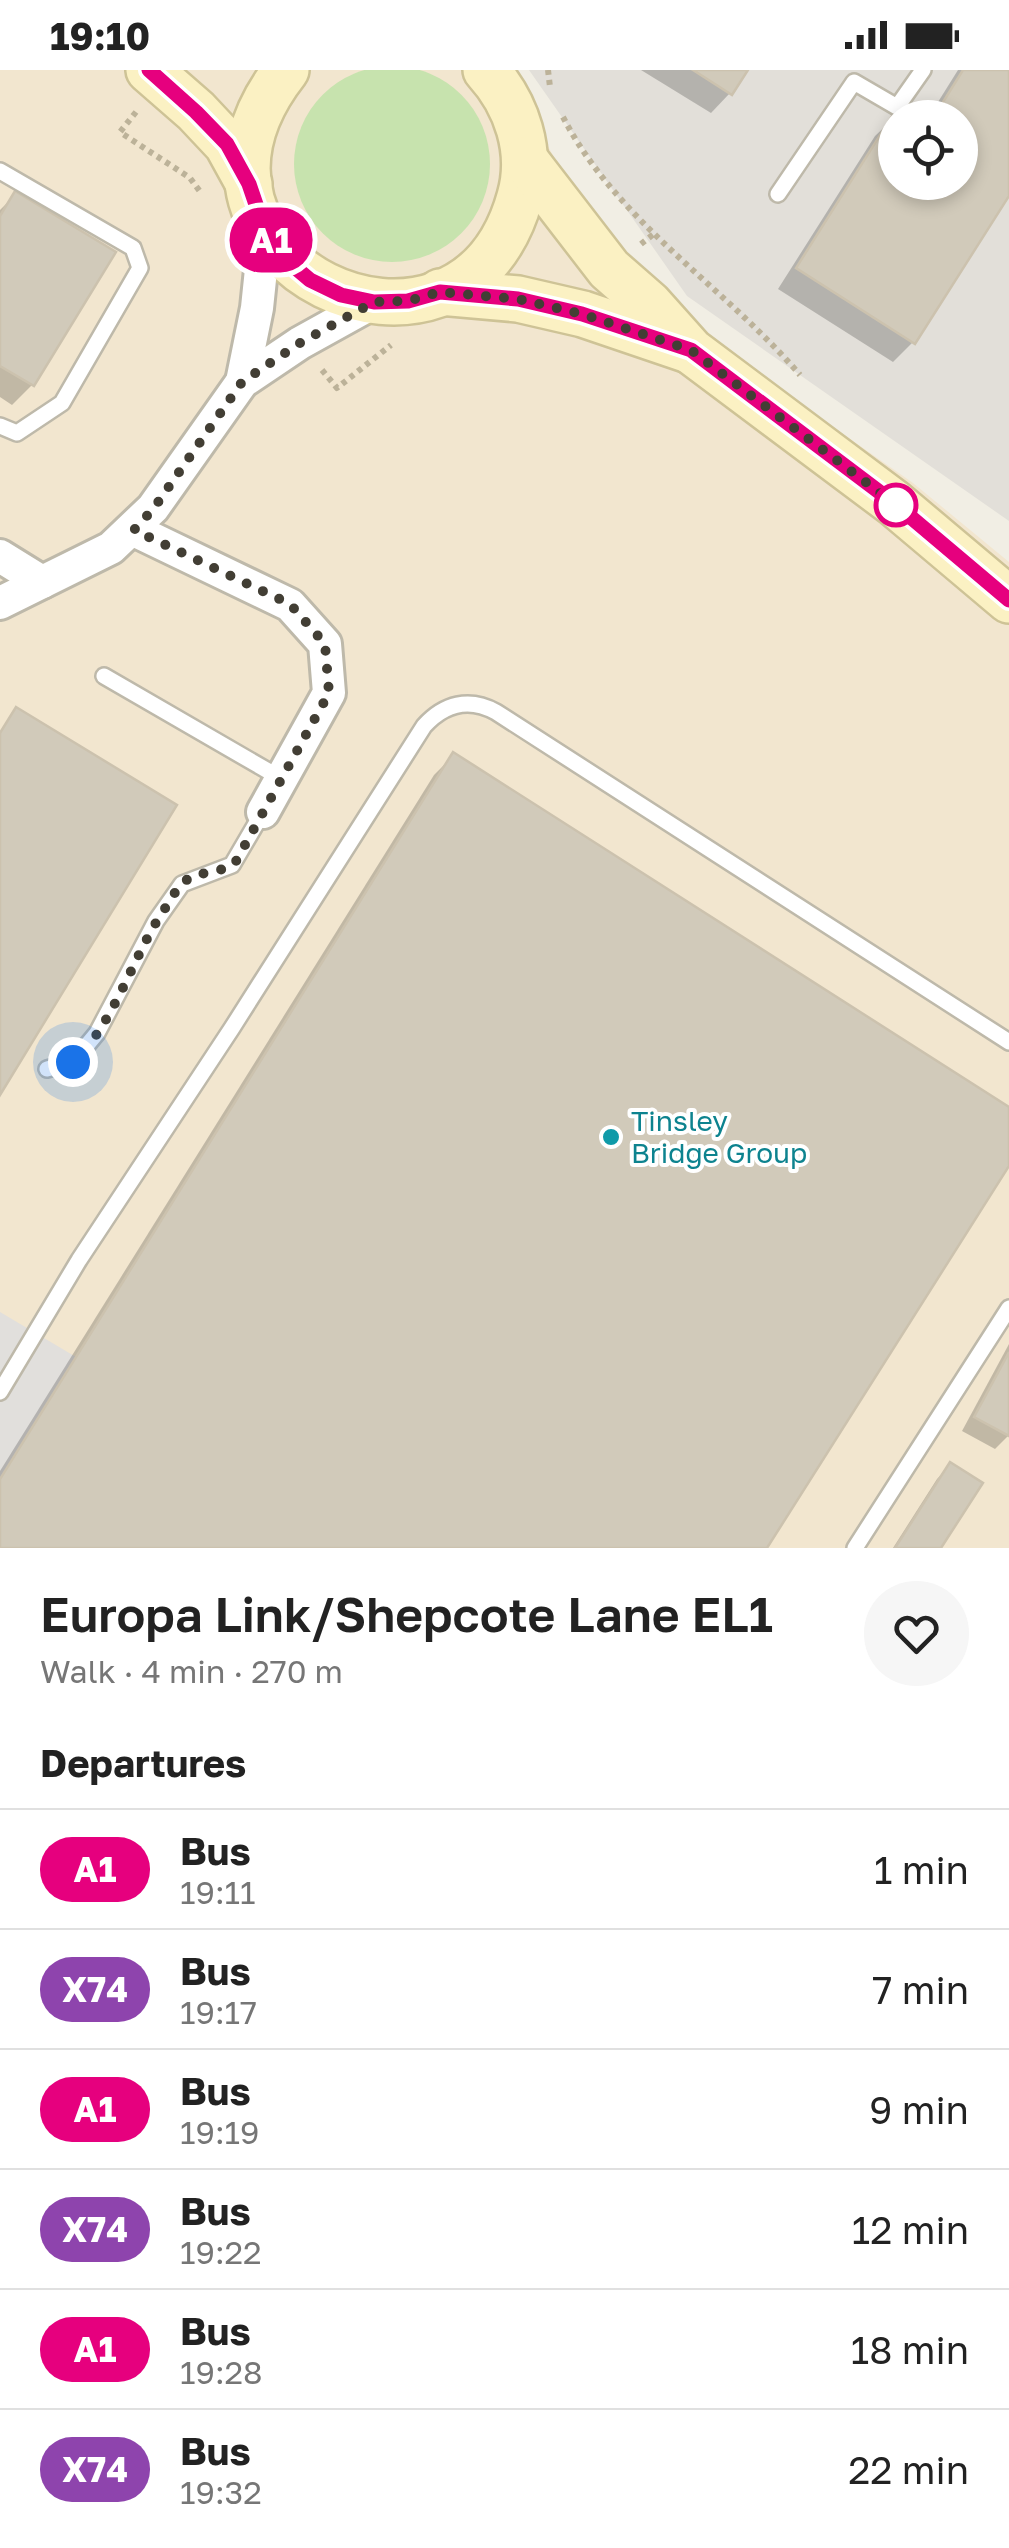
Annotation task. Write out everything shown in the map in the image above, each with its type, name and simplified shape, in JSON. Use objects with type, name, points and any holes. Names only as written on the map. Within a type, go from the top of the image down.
[{"type":"street","points":[[230,194],[250,147],[259,111],[286,70]]},
{"type":"street","points":[[155,76],[227,144],[230,194],[284,258],[310,280],[341,295],[374,302],[408,301],[440,292],[465,279],[503,239],[523,188],[525,160],[515,83]]},
{"type":"street","points":[[525,160],[609,268],[650,304],[691,350],[894,503],[1009,600]]},
{"type":"street","points":[[242,382],[257,308],[265,231]]},
{"type":"street","points":[[440,292],[518,299],[582,314],[691,350]]},
{"type":"street","points":[[0,603],[80,566],[134,530],[154,508],[242,382],[300,343],[374,302]]},
{"type":"street","points":[[134,530],[290,604],[325,644],[329,693],[263,812]]},
{"type":"street","points":[[0,556],[42,582]]},
{"type":"lane","points":[[778,194],[854,82],[897,108],[923,70]]},
{"type":"lane","points":[[0,171],[133,248],[140,268],[62,404],[17,432],[0,426]]},
{"type":"lane","points":[[104,676],[282,780]]},
{"type":"lane","points":[[0,1392],[79,1260],[424,726],[448,707],[470,704],[496,712],[1009,1042]]},
{"type":"lane","points":[[47,1069],[73,1062],[81,1055],[97,1034],[156,921],[182,884],[232,866],[263,812]]},
{"type":"lane","points":[[855,1548],[1009,1308]]},
{"type":"path","points":[[515,83],[548,70]]},
{"type":"path","points":[[155,76],[120,132],[190,178],[230,194]]},
{"type":"path","points":[[558,105],[565,122],[615,194],[774,345],[808,385]]},
{"type":"shaded area","points":[[0,70],[507,70],[570,187],[616,254],[729,354],[913,483],[1009,562],[1009,1548],[0,1548]]},
{"type":"shaded area","points":[[529,70],[1009,70],[1009,521],[687,296]]},
{"type":"shaded area","points":[[0,1312],[76,1357],[0,1479]]},
{"type":"green space","points":[[392,66],[429,74],[461,95],[482,127],[490,164],[482,201],[461,233],[429,254],[392,262],[355,254],[323,233],[302,201],[294,164],[302,127],[323,95],[355,74]]},
{"type":"building","points":[[693,70],[748,70],[732,95]]},
{"type":"building","points":[[963,70],[1009,70],[1009,196],[915,344],[796,268],[878,138],[878,200],[978,200],[978,100],[944,100]]},
{"type":"building","points":[[15,191],[116,252],[34,386],[0,366],[0,216]]},
{"type":"building","points":[[16,707],[177,805],[0,1095],[0,733]]},
{"type":"building","name":"Tinsley Bridge Group","points":[[453,752],[1009,1107],[1009,1166],[767,1548],[0,1548],[0,1479]]},
{"type":"building","points":[[1009,1352],[1009,1436],[974,1417]]},
{"type":"building","points":[[950,1462],[983,1483],[941,1548],[895,1548]]},
{"type":"bus line","name":"A1","points":[[149,70],[227,144],[249,184],[265,231],[284,258],[310,280],[341,295],[374,302],[408,301],[440,292],[518,299],[582,314],[691,350],[894,503],[1009,600]]},
{"type":"place","name":"Tinsley Bridge Group","points":[[611,1137]]},
{"type":"route","points":[[73,1062],[97,1034],[156,921],[182,884],[235,863],[329,693],[325,644],[290,604],[134,530],[154,508],[242,382],[300,343],[374,302],[408,301],[440,292],[518,299],[582,314],[691,350],[896,505]]}]
